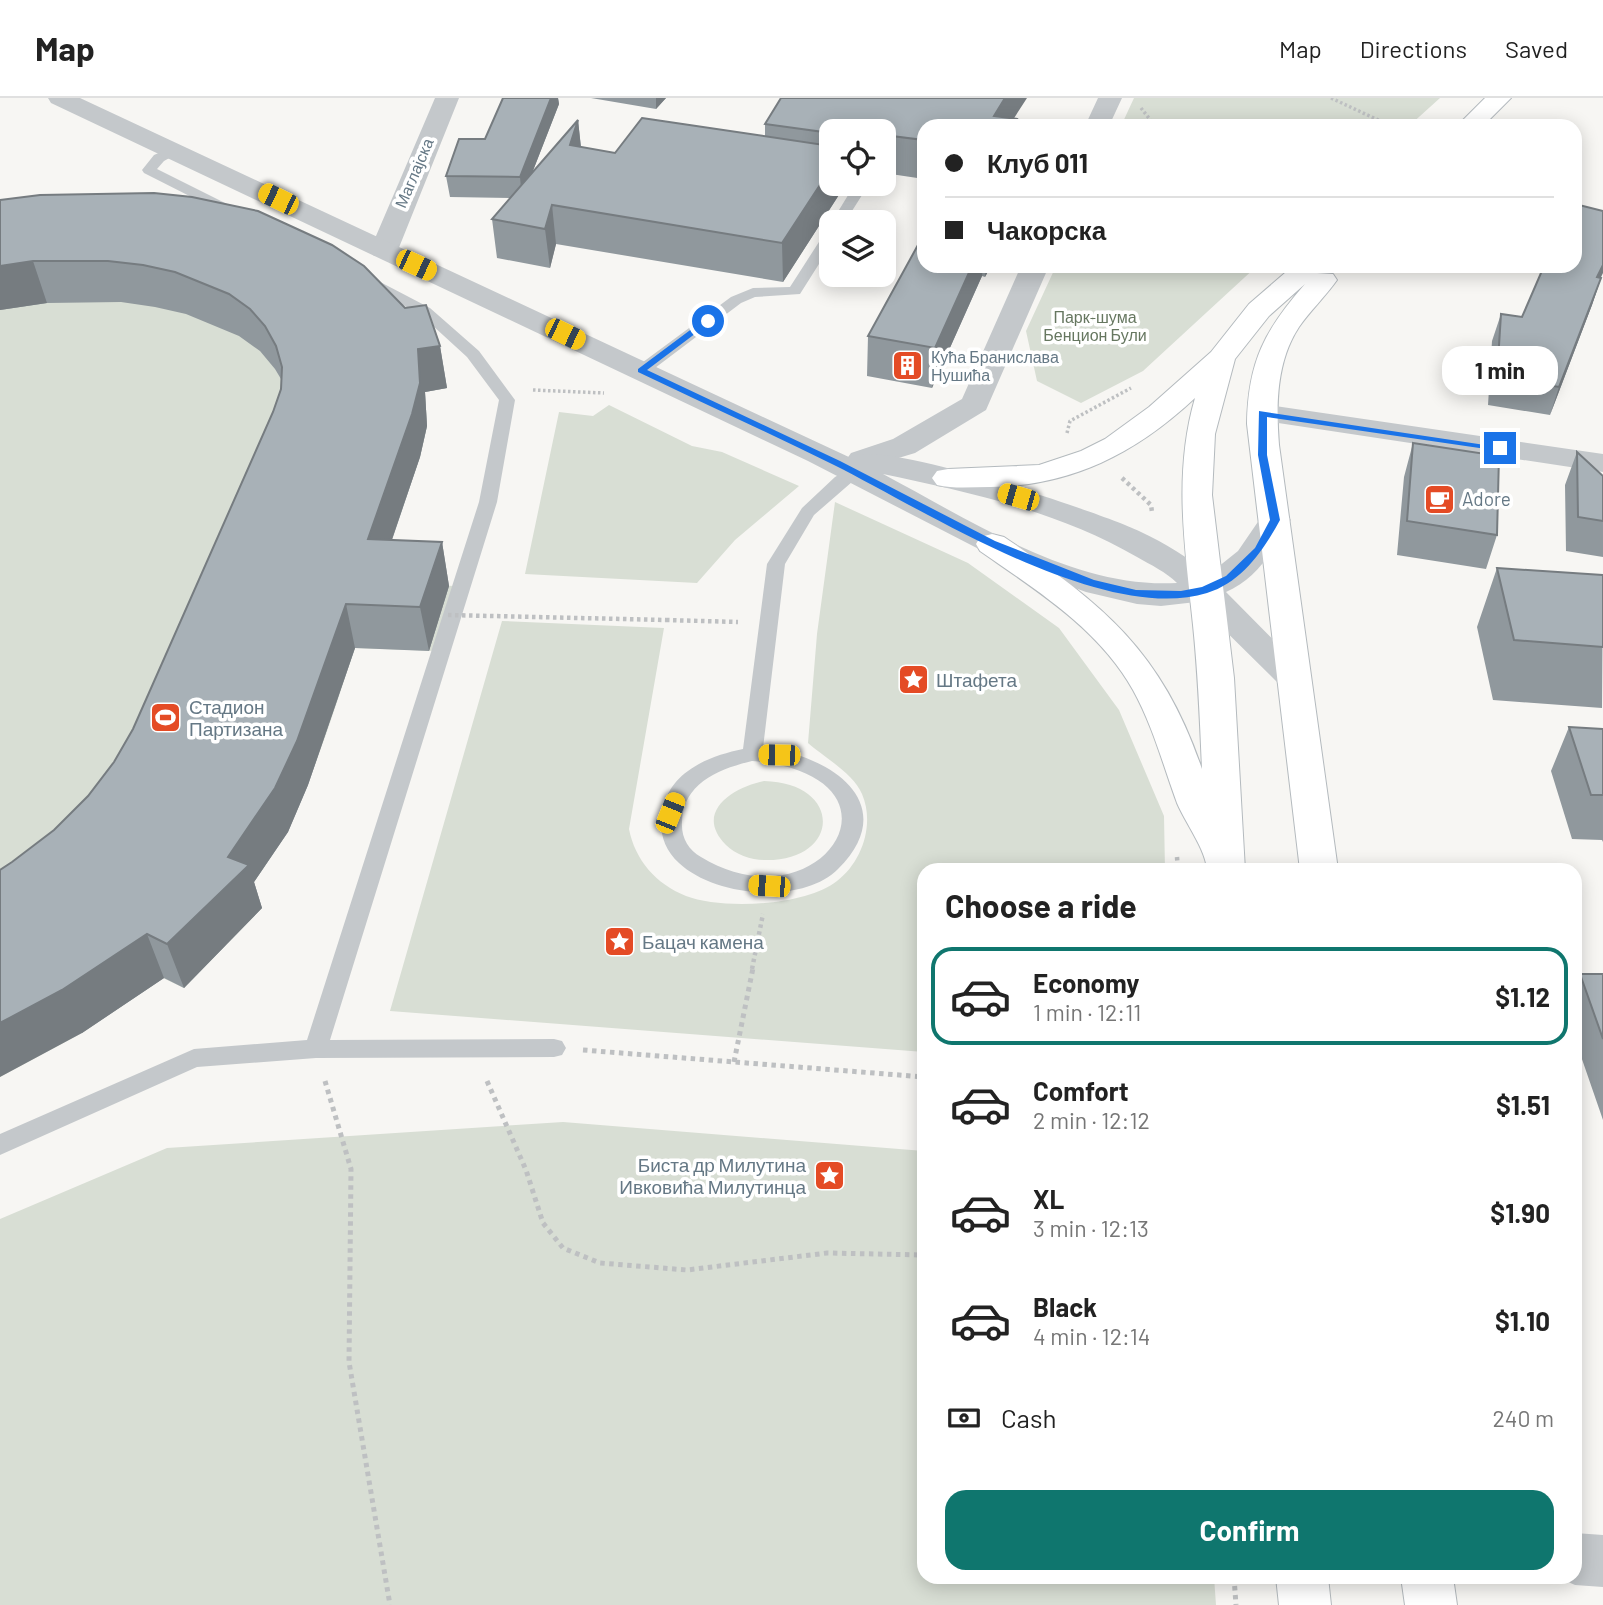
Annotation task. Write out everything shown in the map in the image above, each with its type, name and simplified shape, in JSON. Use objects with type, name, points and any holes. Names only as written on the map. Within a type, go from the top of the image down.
[{"type":"main road","points":[[1476,119],[1499,98]]},
{"type":"main road","points":[[948,478],[1035,475],[1095,459],[1158,415],[1221,358],[1259,310],[1301,273]]},
{"type":"main road","points":[[1318,863],[1292,677],[1275,520],[1263,455],[1262,413],[1269,362],[1279,332],[1325,273]]},
{"type":"main road","points":[[1221,358],[1199,446],[1196,495],[1216,678],[1226,863]]},
{"type":"main road","points":[[992,544],[1069,597],[1120,643],[1146,680],[1163,713],[1185,766],[1198,809],[1225,863]]},
{"type":"main road","points":[[1303,1584],[1305,1605]]},
{"type":"main road","points":[[1428,1584],[1431,1605]]},
{"type":"street","points":[[60,98],[820,454],[858,466],[948,478],[1042,504],[1095,523],[1160,554],[1182,569],[1292,677]]},
{"type":"street","name":"Маглајска","points":[[384,250],[447,98]]},
{"type":"street","points":[[1100,119],[1110,98]]},
{"type":"street","points":[[858,466],[904,446],[964,413],[981,395],[1032,273]]},
{"type":"street","points":[[1262,413],[1603,463]]},
{"type":"street","points":[[938,427],[933,452],[936,463],[948,478]]},
{"type":"street","points":[[858,466],[992,544],[1102,586],[1160,594],[1205,590],[1229,578],[1251,560],[1275,520]]},
{"type":"street","points":[[1582,1560],[1603,1561]]},
{"type":"lane","points":[[175,151],[159,158],[149,170],[245,218]]},
{"type":"lane","points":[[641,371],[736,300],[753,293],[795,291],[819,253]]},
{"type":"lane","points":[[316,1049],[488,502],[502,440],[507,400],[473,354],[425,311],[341,267]]},
{"type":"lane","points":[[752,754],[776,564],[788,536],[810,507],[858,466]]},
{"type":"lane","points":[[752,754],[779,755],[806,762],[829,774],[845,791],[852,811],[852,832],[842,852],[823,868],[798,880],[769,886],[736,884],[707,874],[685,857],[672,836],[670,813],[679,791],[697,773],[722,760],[752,754]]},
{"type":"lane","points":[[0,1145],[194,1058],[316,1049],[554,1048]]},
{"type":"path","points":[[1331,98],[1339,99],[1378,119]]},
{"type":"path","points":[[499,389],[601,392]]},
{"type":"path","points":[[449,615],[769,622]]},
{"type":"path","points":[[734,1062],[769,886]]},
{"type":"path","points":[[554,1048],[917,1076]]},
{"type":"path","points":[[316,1049],[351,1170],[349,1362],[390,1605]]},
{"type":"path","points":[[472,1049],[526,1170],[542,1223],[563,1248],[600,1263],[687,1270],[827,1254],[917,1255]]},
{"type":"path","points":[[1234,1584],[1236,1605]]},
{"type":"green space","points":[[1134,98],[1440,98],[1417,119],[1124,119]]},
{"type":"green space","name":"Стадион Партизана","points":[[0,243],[433,347],[447,388],[425,392],[427,426],[420,457],[377,583],[455,586],[436,651],[355,648],[322,747],[295,811],[261,872],[240,900],[262,908],[184,988],[163,978],[82,1033],[0,1077]]},
{"type":"green space","name":"Парк-шума Бенцион Були","points":[[1053,273],[1249,273],[1143,371],[1081,403],[1037,381],[1026,331]]},
{"type":"green space","points":[[609,405],[692,446],[722,452],[799,486],[735,540],[697,583],[525,574],[559,412],[593,416]]},
{"type":"green space","points":[[835,502],[968,563],[1059,628],[1119,710],[1164,816],[1165,863],[917,863],[917,1051],[390,1011],[502,621],[664,628],[629,829],[632,840],[648,870],[675,891],[702,900],[741,904],[785,900],[823,889],[846,873],[864,842],[867,818],[862,794],[838,766],[808,743],[817,634]]},
{"type":"green space","points":[[764,781],[790,785],[809,794],[819,807],[823,822],[819,836],[808,849],[789,857],[754,859],[730,848],[717,833],[714,822],[721,803],[741,789]]},
{"type":"green space","points":[[563,1122],[917,1150],[917,1584],[1214,1584],[1216,1605],[0,1605],[0,1219],[167,1148]]},
{"type":"building","points":[[503,98],[551,98],[520,177],[446,176],[459,139],[485,139]]},
{"type":"building","points":[[781,98],[1005,98],[994,116],[1017,119],[917,119],[917,139],[896,136],[896,119],[819,119],[819,131],[765,124]]},
{"type":"building","points":[[642,118],[819,144],[819,186],[782,243],[552,205],[545,229],[492,219],[578,120],[570,145],[615,153]]},
{"type":"building","points":[[154,193],[192,197],[258,211],[332,245],[364,266],[405,308],[426,305],[440,346],[418,349],[420,383],[412,414],[368,539],[442,542],[420,607],[346,604],[297,741],[275,788],[228,857],[249,865],[167,944],[147,934],[62,990],[0,1023],[0,870],[54,830],[88,796],[114,762],[133,729],[281,389],[282,367],[276,346],[265,326],[250,309],[229,294],[175,272],[143,265],[108,261],[33,261],[0,266],[0,200],[40,195]]},
{"type":"building","points":[[1582,206],[1603,211],[1603,265],[1597,277],[1601,278],[1559,387],[1497,377],[1501,314],[1522,317],[1541,273],[1582,273]]},
{"type":"building","points":[[917,247],[917,273],[969,273],[935,348],[868,336]]},
{"type":"building","points":[[1413,443],[1499,456],[1497,535],[1407,521]]},
{"type":"building","points":[[1577,452],[1603,476],[1603,521],[1578,517]]},
{"type":"building","points":[[1497,568],[1603,575],[1603,647],[1514,640]]},
{"type":"building","points":[[1569,727],[1603,729],[1603,795],[1591,795]]},
{"type":"building","points":[[1582,974],[1603,974],[1603,1039],[1582,980]]},
{"type":"place","name":"Кућа Бранислава Нушића","points":[[908,366]]},
{"type":"place","name":"Adore","points":[[1439,499]]},
{"type":"place","name":"Штафета","points":[[913,680]]},
{"type":"place","name":"Стадион Партизана","points":[[166,718]]},
{"type":"place","name":"Бацач камена","points":[[619,942]]},
{"type":"place","name":"Биста др Милутина Ивковића Милутинца","points":[[829,1176]]},
{"type":"route","points":[[708,321],[641,371],[837,463],[992,544],[1091,583],[1136,593],[1181,594],[1205,590],[1229,578],[1259,550],[1275,520],[1263,455],[1260,428],[1262,413],[1500,448]]}]
